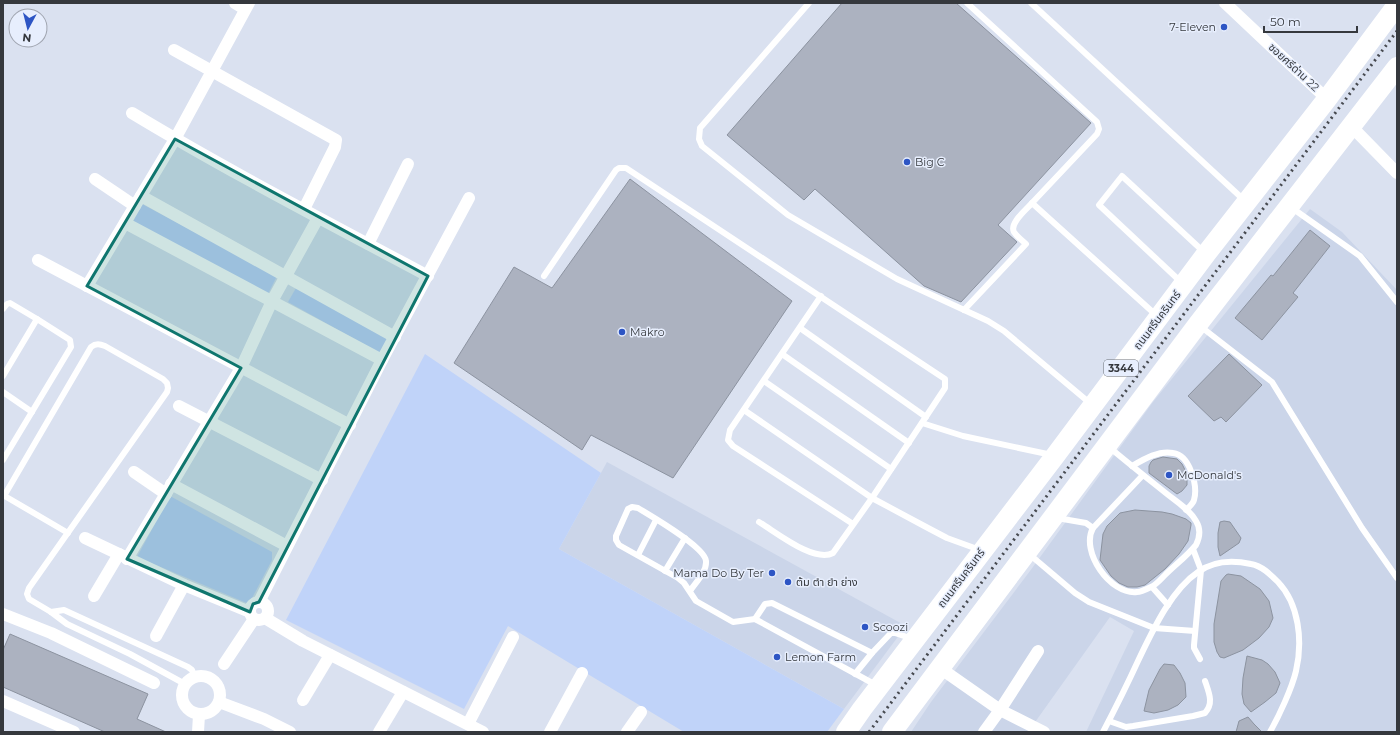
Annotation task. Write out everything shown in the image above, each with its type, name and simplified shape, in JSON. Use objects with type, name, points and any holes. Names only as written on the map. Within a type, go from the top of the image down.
[{"type":"main road","name":"ถนนศรีนครินทร์","points":[[846,732],[1206,254],[1327,99],[1397,5]]},
{"type":"main road","points":[[892,732],[1198,324],[1352,127],[1397,66]]},
{"type":"street","name":"ซอยศรีด่าน 22","points":[[1225,3],[1327,99]]},
{"type":"street","points":[[87,286],[175,139],[212,70],[243,5]]},
{"type":"street","points":[[174,50],[336,140],[335,146],[304,209]]},
{"type":"street","points":[[132,113],[175,139],[318,218],[428,276]]},
{"type":"street","points":[[1352,127],[1397,173]]},
{"type":"street","points":[[368,244],[408,164]]},
{"type":"street","points":[[95,179],[286,276],[395,337]]},
{"type":"street","points":[[259,602],[382,360],[469,198]]},
{"type":"street","points":[[94,596],[168,489],[241,368],[272,301],[318,218]]},
{"type":"street","points":[[125,223],[382,360]]},
{"type":"street","points":[[38,260],[350,425]]},
{"type":"street","points":[[179,406],[322,480]]},
{"type":"street","points":[[134,472],[287,546]]},
{"type":"street","points":[[85,538],[184,585],[256,616],[475,729],[513,637]]},
{"type":"street","points":[[156,636],[184,585]]},
{"type":"street","points":[[224,664],[256,616],[267,609],[264,604],[259,602],[253,604],[250,609],[256,616]]},
{"type":"street","points":[[4,618],[51,633],[154,683]]},
{"type":"street","points":[[984,732],[1038,651]]},
{"type":"street","points":[[303,700],[330,654]]},
{"type":"street","points":[[940,668],[1000,710],[1044,732]]},
{"type":"street","points":[[550,732],[582,673]]},
{"type":"street","points":[[201,676],[207,677],[217,684],[220,690],[220,702],[212,712],[206,714],[199,715],[189,710],[182,701],[181,695],[185,684],[189,680],[201,676]]},
{"type":"street","points":[[379,732],[403,692]]},
{"type":"street","points":[[3,701],[74,732]]},
{"type":"street","points":[[220,702],[264,719],[290,732]]},
{"type":"street","points":[[628,732],[641,712]]},
{"type":"street","points":[[198,732],[199,715]]},
{"type":"lane","points":[[809,3],[700,128],[699,135],[702,146],[788,215],[897,279],[964,310],[1004,331],[1092,405]]},
{"type":"lane","points":[[964,310],[1026,244],[1015,234],[1013,226],[1015,222],[1097,134],[1099,126],[1097,122],[967,3]]},
{"type":"lane","points":[[1031,3],[1246,203]]},
{"type":"lane","points":[[544,276],[616,170],[622,168],[629,169],[945,379],[945,388],[872,498],[834,552],[830,554],[816,555],[803,549],[759,522]]},
{"type":"lane","points":[[1184,284],[1099,205],[1122,176],[1206,254]]},
{"type":"lane","points":[[1032,203],[1159,317]]},
{"type":"lane","points":[[1290,206],[1360,256],[1397,302]]},
{"type":"lane","points":[[821,296],[728,434],[728,440],[729,443],[854,524]]},
{"type":"lane","points":[[3,309],[10,303],[69,338],[72,344],[3,460]]},
{"type":"lane","points":[[3,376],[37,319]]},
{"type":"lane","points":[[1198,324],[1272,382],[1362,528],[1397,578]]},
{"type":"lane","points":[[800,328],[926,417]]},
{"type":"lane","points":[[68,533],[3,496],[91,347],[100,344],[163,379],[168,385],[167,392],[28,591],[27,596],[29,599],[51,612],[67,624],[130,654],[185,684]]},
{"type":"lane","points":[[782,354],[909,443]]},
{"type":"lane","points":[[764,381],[891,469]]},
{"type":"lane","points":[[3,392],[32,412]]},
{"type":"lane","points":[[744,410],[872,498],[934,531],[982,551]]},
{"type":"lane","points":[[922,423],[963,436],[1055,456]]},
{"type":"lane","points":[[1107,446],[1132,466],[1186,510],[1197,521],[1200,529],[1199,540],[1193,549],[1152,587],[1137,592],[1131,592],[1116,587],[1110,582],[1092,555],[1090,537],[1094,528],[1143,475]]},
{"type":"lane","points":[[1132,466],[1152,456],[1165,452],[1182,456],[1186,460],[1192,472],[1195,494],[1193,503],[1186,510]]},
{"type":"lane","points":[[690,591],[705,568],[706,562],[704,554],[685,538],[638,508],[632,507],[628,509],[616,536],[616,540],[619,545],[678,578],[690,591],[696,601],[733,622],[755,619],[879,687]]},
{"type":"lane","points":[[1054,517],[1081,521],[1094,528]]},
{"type":"lane","points":[[638,555],[656,520]]},
{"type":"lane","points":[[665,571],[685,538]]},
{"type":"lane","points":[[1193,549],[1200,570],[1194,648],[1200,659]]},
{"type":"lane","points":[[1028,552],[1063,584],[1089,602],[1154,628],[1195,631]]},
{"type":"lane","points":[[1103,732],[1154,628],[1168,605],[1187,582],[1200,570],[1222,563],[1242,562],[1263,569],[1285,589],[1292,602],[1296,619],[1298,652],[1296,670],[1270,732]]},
{"type":"lane","points":[[1152,587],[1168,605]]},
{"type":"lane","points":[[755,619],[765,604],[772,603],[872,654]]},
{"type":"lane","points":[[51,612],[64,610],[188,667],[193,673],[201,676]]},
{"type":"lane","points":[[856,674],[891,633],[914,640]]},
{"type":"lane","points":[[1109,721],[1126,727],[1205,713],[1210,704],[1210,698],[1204,682]]},
{"type":"highlighted area","points":[[175,139],[428,276],[259,602],[253,604],[250,612],[127,559],[241,368],[87,286]]},
{"type":"shaded area","points":[[142,204],[277,276],[268,294],[133,222]]},
{"type":"shaded area","points":[[1310,209],[1342,232],[1397,290],[1397,732],[1086,732],[1134,631],[1110,617],[1028,732],[911,732],[931,702],[1030,571],[1153,402]]},
{"type":"shaded area","points":[[296,288],[388,339],[380,353],[288,302]]},
{"type":"shaded area","points":[[425,354],[601,473],[559,549],[844,709],[827,732],[684,732],[508,626],[464,709],[286,620]]},
{"type":"shaded area","points":[[607,462],[906,626],[844,709],[559,549]]},
{"type":"shaded area","points":[[170,496],[272,552],[272,560],[249,604],[137,557]]},
{"type":"building","name":"Big C","points":[[842,3],[956,3],[1091,123],[998,225],[1017,242],[961,302],[924,286],[815,189],[804,200],[727,135]]},
{"type":"building","name":"Makro","points":[[630,179],[792,301],[673,478],[591,435],[582,450],[454,363],[514,267],[552,288]]},
{"type":"building","points":[[1310,230],[1330,246],[1293,293],[1298,297],[1262,340],[1235,318],[1271,275],[1273,276]]},
{"type":"building","points":[[1229,354],[1262,385],[1226,422],[1221,417],[1214,421],[1188,396]]},
{"type":"building","name":"McDonald's","points":[[1163,457],[1177,459],[1182,464],[1186,472],[1187,485],[1177,494],[1149,473],[1149,466],[1151,462]]},
{"type":"building","points":[[1135,510],[1172,514],[1186,519],[1191,523],[1191,525],[1188,541],[1179,554],[1165,569],[1145,585],[1128,587],[1119,583],[1111,576],[1100,560],[1103,534],[1107,526],[1120,513]]},
{"type":"building","points":[[1220,522],[1230,522],[1241,538],[1239,543],[1220,556],[1218,547],[1218,533]]},
{"type":"building","points":[[1228,574],[1241,576],[1260,589],[1269,601],[1273,618],[1269,627],[1259,638],[1243,650],[1224,658],[1220,657],[1214,642],[1214,624],[1221,581]]},
{"type":"building","points":[[10,634],[148,694],[137,719],[166,732],[105,732],[3,687],[3,650]]},
{"type":"building","points":[[1247,656],[1262,660],[1268,664],[1275,672],[1280,683],[1276,693],[1251,712],[1244,704],[1242,694]]},
{"type":"building","points":[[1164,664],[1174,665],[1180,673],[1185,683],[1186,697],[1178,705],[1168,710],[1154,713],[1144,711],[1149,690]]},
{"type":"building","points":[[1248,717],[1262,732],[1236,732],[1239,721]]},
{"type":"railway","points":[[869,732],[1397,31]]},
{"type":"place","name":"7-Eleven","points":[[1224,27]]},
{"type":"place","name":"Big C","points":[[907,162]]},
{"type":"place","name":"Makro","points":[[622,332]]},
{"type":"place","name":"McDonald's","points":[[1169,475]]},
{"type":"place","name":"Mama Do By Ter","points":[[772,573]]},
{"type":"place","name":"ต้ม ตำ ยำ ย่าง","points":[[788,582]]},
{"type":"place","name":"Scoozi","points":[[865,627]]},
{"type":"place","name":"Lemon Farm","points":[[777,657]]}]
